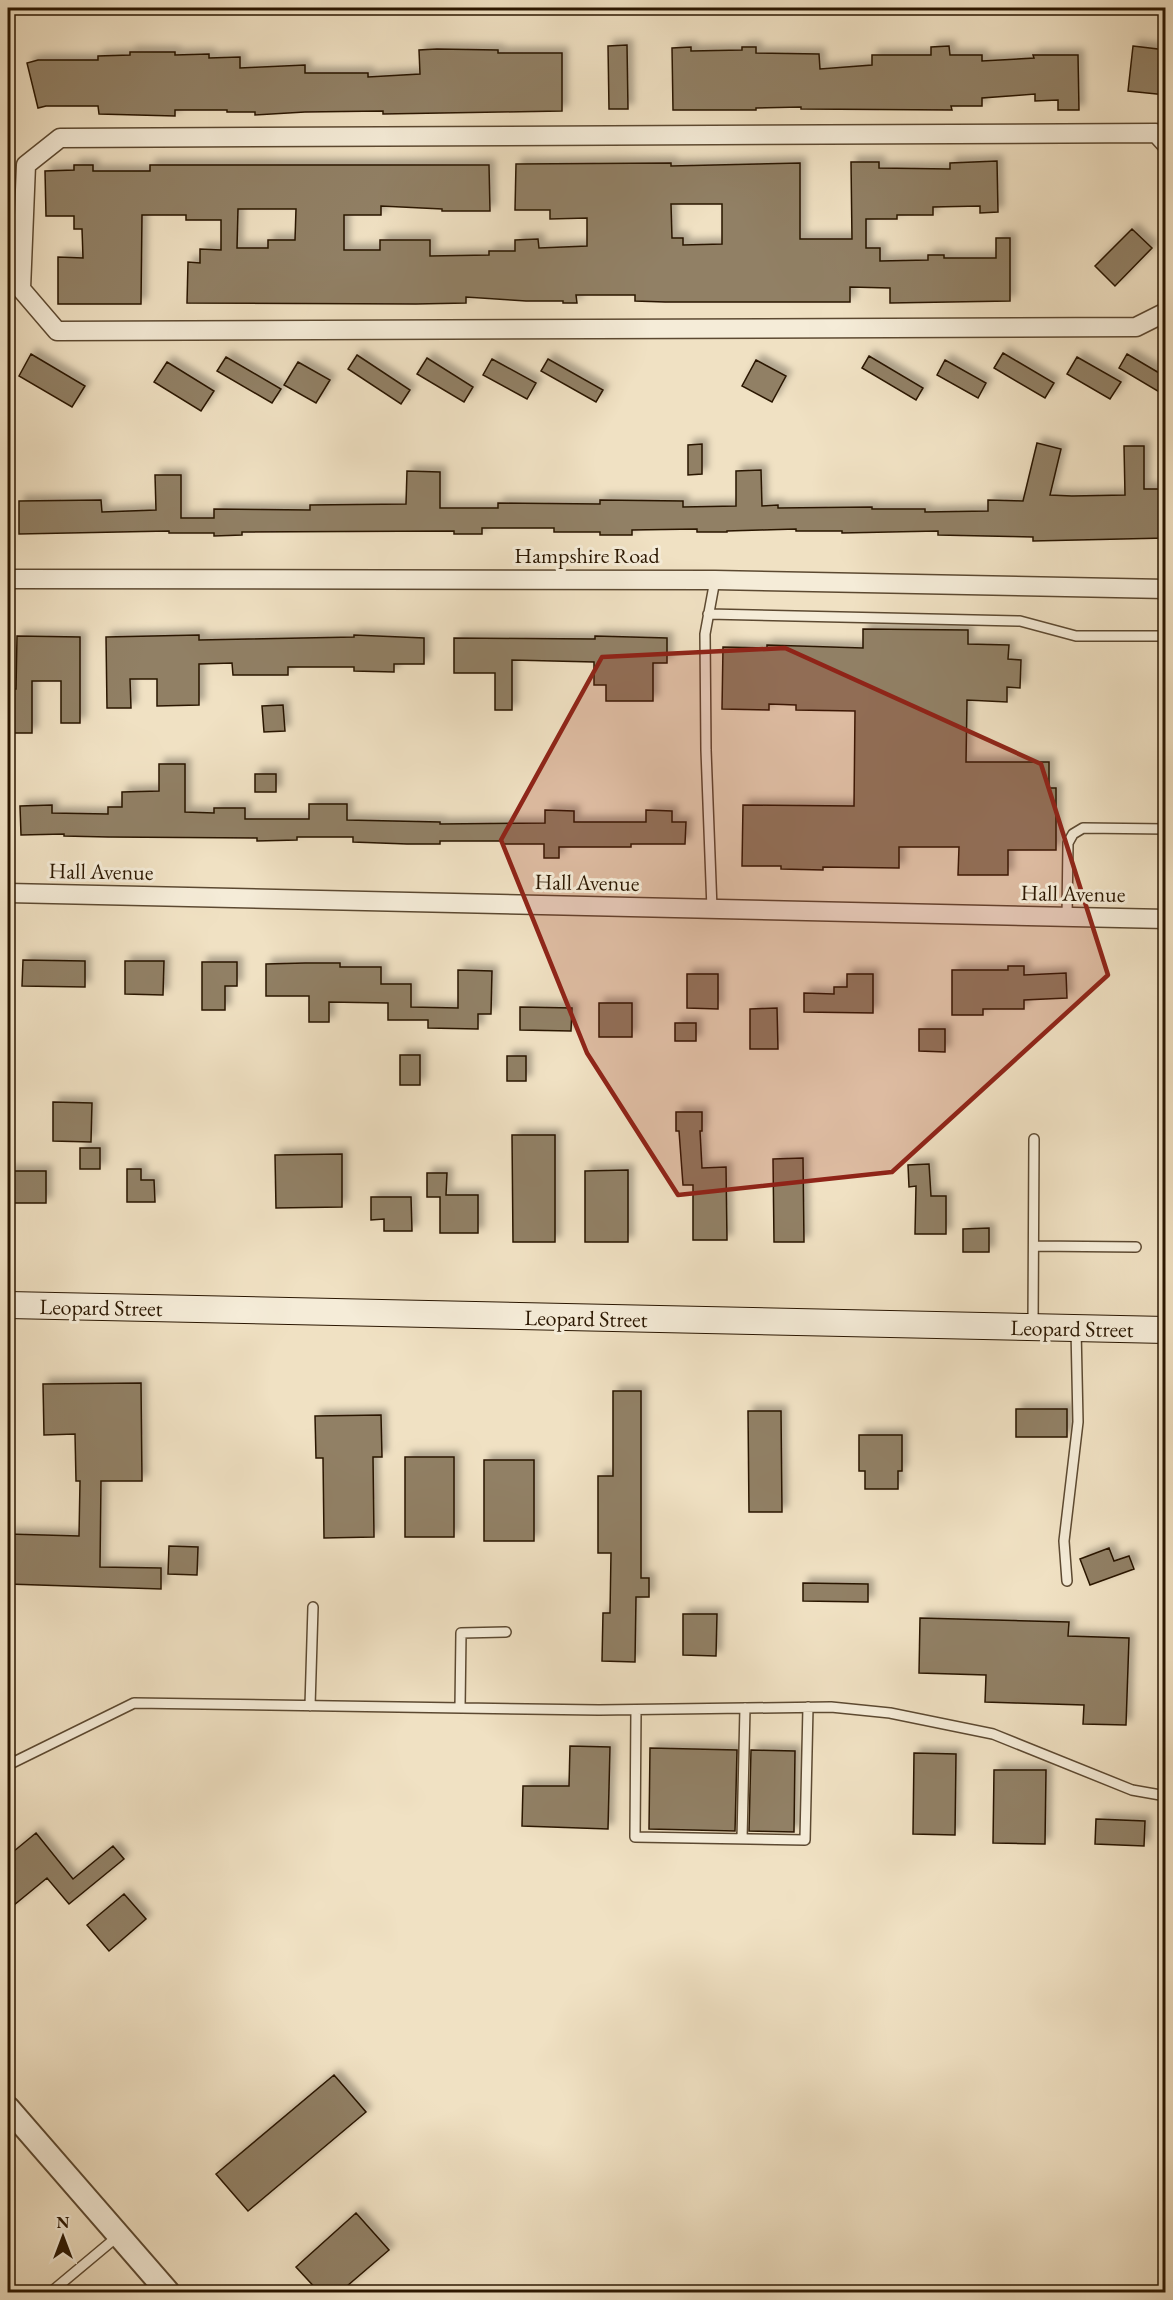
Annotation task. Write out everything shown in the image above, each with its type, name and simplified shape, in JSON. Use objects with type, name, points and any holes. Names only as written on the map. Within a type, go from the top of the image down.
[{"type":"main road","name":"Leopard Street","points":[[8,1305],[1166,1330]]},
{"type":"street","points":[[1166,144],[1156,133],[60,138],[26,165],[21,289],[57,331],[1136,327],[1166,312]]},
{"type":"street","name":"Hampshire Road","points":[[8,579],[715,580],[1166,589]]},
{"type":"street","name":"Hall Avenue","points":[[8,893],[1166,919]]},
{"type":"street","points":[[8,2108],[166,2292]]},
{"type":"lane","points":[[712,909],[706,750],[705,633],[715,580]]},
{"type":"lane","points":[[708,614],[1020,621],[1076,636],[1166,636]]},
{"type":"lane","points":[[1067,917],[1068,843],[1073,834],[1083,828],[1166,829]]},
{"type":"lane","points":[[1033,1327],[1035,1139]]},
{"type":"lane","points":[[1034,1246],[1136,1247]]},
{"type":"lane","points":[[1066,1581],[1064,1541],[1078,1422],[1076,1328]]},
{"type":"lane","points":[[310,1706],[312,1607]]},
{"type":"lane","points":[[460,1708],[461,1633],[506,1632]]},
{"type":"lane","points":[[8,1765],[134,1703],[636,1710],[831,1707],[890,1713],[993,1734],[1132,1790],[1166,1796]]},
{"type":"lane","points":[[636,1710],[635,1837],[805,1840],[808,1707]]},
{"type":"lane","points":[[742,1839],[745,1708]]},
{"type":"lane","points":[[51,2292],[119,2235]]},
{"type":"highlighted area","points":[[785,648],[1041,764],[1108,975],[892,1172],[678,1195],[587,1053],[501,840],[602,657]]},
{"type":"building","points":[[627,45],[628,109],[609,109],[608,46]]},
{"type":"building","points":[[949,46],[950,55],[982,55],[982,61],[1034,58],[1033,55],[1078,55],[1079,110],[1058,110],[1058,100],[1035,101],[1035,94],[982,98],[982,106],[951,106],[952,110],[801,109],[801,107],[756,108],[756,110],[673,110],[672,48],[691,47],[691,51],[742,50],[742,47],[756,47],[756,53],[819,54],[820,69],[872,65],[872,55],[931,55],[931,47]]},
{"type":"building","points":[[1133,46],[1166,50],[1166,95],[1128,91]]},
{"type":"building","points":[[419,50],[498,50],[498,53],[562,53],[562,111],[383,114],[383,111],[305,112],[255,115],[255,112],[227,112],[227,110],[175,110],[175,116],[99,114],[98,106],[38,108],[27,63],[38,60],[98,60],[98,56],[130,55],[130,52],[175,52],[175,55],[209,54],[209,58],[240,57],[240,68],[305,65],[305,73],[368,73],[368,77],[420,74]]},
{"type":"building","points":[[997,161],[998,212],[980,213],[980,206],[933,207],[933,215],[897,215],[897,219],[866,219],[866,248],[880,248],[880,261],[928,260],[928,255],[944,255],[944,258],[996,258],[996,238],[1010,238],[1010,301],[890,303],[890,288],[850,287],[850,302],[665,302],[635,301],[635,295],[576,295],[577,303],[466,297],[466,303],[187,303],[188,262],[200,263],[200,249],[221,250],[221,220],[186,220],[186,215],[142,215],[141,304],[58,304],[58,257],[83,258],[82,229],[74,229],[74,216],[46,216],[45,171],[74,170],[74,165],[93,165],[93,171],[150,171],[150,165],[489,165],[490,211],[442,211],[442,209],[381,206],[381,215],[344,215],[344,250],[380,250],[380,240],[430,240],[430,256],[489,255],[489,251],[515,251],[515,240],[538,239],[539,248],[587,246],[587,218],[550,219],[550,210],[515,210],[516,164],[671,163],[671,166],[800,163],[800,239],[852,239],[851,162],[879,162],[879,168],[950,169],[950,163]],"holes":[[[671,204],[722,204],[722,244],[683,245],[683,238],[672,238]],[[238,209],[296,209],[295,240],[268,240],[268,248],[237,248]]]},
{"type":"building","points":[[1132,229],[1152,248],[1115,286],[1095,266]]},
{"type":"building","points":[[1003,353],[1054,383],[1045,398],[994,368]]},
{"type":"building","points":[[31,354],[85,386],[72,407],[19,376]]},
{"type":"building","points":[[1127,354],[1166,377],[1166,396],[1119,368]]},
{"type":"building","points":[[357,355],[410,390],[401,404],[348,369]]},
{"type":"building","points":[[869,356],[923,388],[916,400],[862,368]]},
{"type":"building","points":[[226,357],[281,389],[272,403],[217,371]]},
{"type":"building","points":[[1077,357],[1121,382],[1110,399],[1067,374]]},
{"type":"building","points":[[427,358],[473,387],[464,402],[417,374]]},
{"type":"building","points":[[492,359],[536,383],[527,399],[483,375]]},
{"type":"building","points":[[548,359],[603,390],[596,402],[541,371]]},
{"type":"building","points":[[756,360],[786,376],[772,402],[742,386]]},
{"type":"building","points":[[945,360],[986,383],[978,398],[937,375]]},
{"type":"building","points":[[167,362],[214,391],[201,411],[154,382]]},
{"type":"building","points":[[298,362],[330,380],[316,403],[284,385]]},
{"type":"building","points":[[1037,443],[1061,449],[1050,495],[1072,496],[1125,495],[1124,446],[1144,446],[1144,489],[1166,489],[1166,538],[1033,541],[1033,537],[938,535],[938,531],[842,533],[842,531],[796,531],[796,529],[727,532],[697,532],[697,529],[632,530],[632,535],[600,535],[600,532],[554,532],[554,528],[482,528],[482,534],[454,534],[454,531],[242,532],[242,535],[214,536],[214,533],[169,533],[169,531],[19,534],[19,501],[101,500],[102,512],[156,510],[155,475],[181,475],[181,518],[214,518],[214,509],[310,510],[310,505],[406,504],[407,471],[440,472],[440,508],[498,508],[498,503],[600,504],[600,500],[683,501],[683,507],[736,506],[736,471],[761,470],[762,506],[778,505],[778,508],[872,507],[872,509],[925,509],[925,512],[988,511],[988,500],[1023,501]]},
{"type":"building","points":[[702,444],[702,474],[688,475],[688,445]]},
{"type":"building","points":[[863,629],[968,630],[968,644],[1009,645],[1008,659],[1021,660],[1020,688],[1007,687],[1007,702],[967,700],[966,762],[1049,762],[1049,788],[1056,788],[1056,850],[1008,850],[1008,875],[958,875],[959,847],[899,847],[899,868],[823,867],[823,870],[781,869],[781,866],[742,866],[743,805],[854,806],[855,711],[796,710],[796,705],[769,704],[769,710],[722,709],[723,647],[767,648],[767,645],[863,648]]},
{"type":"building","points":[[199,635],[199,640],[354,637],[354,635],[424,638],[424,664],[394,664],[394,672],[354,671],[354,667],[288,667],[288,675],[233,675],[232,663],[199,664],[199,705],[157,706],[157,679],[130,679],[131,708],[107,708],[106,637]]},
{"type":"building","points":[[17,636],[80,637],[80,723],[61,723],[61,681],[32,681],[32,733],[13,733],[13,689],[16,689]]},
{"type":"building","points":[[595,636],[667,638],[667,663],[653,663],[653,701],[606,701],[606,685],[594,685],[594,662],[512,660],[512,710],[495,710],[495,673],[454,673],[454,638],[595,639]]},
{"type":"building","points":[[283,705],[285,731],[264,732],[262,706]]},
{"type":"building","points":[[159,764],[185,764],[185,812],[214,813],[214,808],[245,808],[245,819],[309,819],[309,804],[347,804],[347,820],[440,822],[440,824],[545,823],[545,810],[574,811],[574,822],[646,822],[646,810],[672,811],[672,822],[686,822],[685,844],[559,847],[559,858],[544,858],[544,844],[502,844],[502,841],[440,841],[440,844],[407,844],[353,842],[353,837],[297,837],[297,840],[257,841],[257,838],[21,835],[20,806],[52,805],[52,813],[108,814],[108,807],[122,807],[122,792],[159,791]]},
{"type":"building","points":[[255,774],[276,774],[276,792],[255,792]]},
{"type":"building","points":[[23,960],[85,961],[85,987],[22,986]]},
{"type":"building","points":[[125,961],[164,961],[163,995],[125,994]]},
{"type":"building","points":[[202,962],[237,962],[237,986],[225,986],[225,1010],[202,1010]]},
{"type":"building","points":[[340,963],[340,967],[381,967],[381,984],[411,984],[411,1007],[458,1008],[458,970],[492,971],[491,1014],[478,1014],[478,1029],[428,1028],[428,1020],[388,1020],[388,1003],[329,1002],[329,1022],[309,1022],[309,996],[266,996],[266,964]]},
{"type":"building","points":[[1008,966],[1024,966],[1024,975],[1066,973],[1067,998],[1024,1000],[1024,1009],[983,1009],[983,1015],[952,1015],[952,970],[1008,970]]},
{"type":"building","points":[[687,974],[718,974],[718,1009],[687,1008]]},
{"type":"building","points":[[847,974],[873,974],[873,1013],[804,1012],[804,993],[834,994],[834,987],[847,987]]},
{"type":"building","points":[[599,1003],[632,1003],[632,1037],[599,1037]]},
{"type":"building","points":[[520,1007],[572,1008],[571,1031],[520,1030]]},
{"type":"building","points":[[777,1008],[778,1049],[750,1049],[750,1009]]},
{"type":"building","points":[[675,1023],[696,1023],[696,1041],[675,1041]]},
{"type":"building","points":[[919,1029],[945,1029],[945,1052],[919,1051]]},
{"type":"building","points":[[400,1055],[420,1055],[420,1085],[400,1085]]},
{"type":"building","points":[[507,1056],[526,1056],[526,1081],[507,1081]]},
{"type":"building","points":[[53,1102],[92,1103],[91,1142],[53,1141]]},
{"type":"building","points":[[676,1112],[702,1112],[702,1131],[700,1131],[702,1168],[726,1167],[727,1240],[693,1240],[693,1185],[683,1185],[679,1131],[676,1131]]},
{"type":"building","points":[[512,1135],[555,1135],[555,1242],[513,1242]]},
{"type":"building","points":[[80,1148],[100,1148],[100,1169],[80,1169]]},
{"type":"building","points":[[342,1154],[342,1207],[276,1208],[275,1155]]},
{"type":"building","points":[[803,1158],[804,1242],[774,1242],[773,1159]]},
{"type":"building","points":[[929,1164],[931,1196],[946,1196],[946,1234],[915,1234],[916,1186],[909,1187],[908,1165]]},
{"type":"building","points":[[127,1169],[141,1169],[141,1180],[154,1180],[155,1202],[127,1202]]},
{"type":"building","points":[[628,1170],[628,1242],[585,1242],[585,1171]]},
{"type":"building","points":[[8,1171],[46,1171],[46,1203],[8,1203]]},
{"type":"building","points":[[427,1173],[447,1173],[446,1195],[478,1195],[478,1233],[440,1233],[440,1197],[427,1197]]},
{"type":"building","points":[[371,1197],[411,1197],[412,1231],[384,1231],[384,1219],[371,1220]]},
{"type":"building","points":[[989,1228],[989,1252],[963,1252],[963,1229]]},
{"type":"building","points":[[141,1383],[142,1481],[101,1481],[100,1567],[161,1568],[161,1589],[8,1584],[8,1534],[79,1536],[80,1481],[76,1481],[75,1434],[44,1435],[43,1384]]},
{"type":"building","points":[[613,1391],[641,1391],[641,1578],[649,1578],[649,1597],[636,1597],[635,1662],[602,1661],[603,1613],[610,1613],[611,1553],[598,1553],[598,1476],[613,1476]]},
{"type":"building","points":[[1016,1409],[1067,1409],[1067,1437],[1016,1437]]},
{"type":"building","points":[[748,1411],[781,1411],[782,1512],[749,1512]]},
{"type":"building","points":[[381,1415],[382,1457],[373,1457],[374,1537],[324,1538],[323,1458],[316,1458],[315,1416]]},
{"type":"building","points":[[859,1435],[902,1435],[902,1471],[898,1471],[898,1489],[865,1489],[865,1471],[859,1471]]},
{"type":"building","points":[[405,1457],[454,1457],[454,1537],[405,1537]]},
{"type":"building","points":[[484,1460],[534,1460],[534,1541],[484,1541]]},
{"type":"building","points":[[169,1546],[198,1547],[197,1575],[168,1574]]},
{"type":"building","points":[[1109,1548],[1114,1561],[1129,1556],[1134,1569],[1090,1585],[1080,1559]]},
{"type":"building","points":[[803,1583],[868,1584],[868,1602],[803,1601]]},
{"type":"building","points":[[683,1614],[717,1614],[716,1656],[683,1655]]},
{"type":"building","points":[[920,1618],[1069,1622],[1068,1636],[1129,1638],[1126,1725],[1083,1724],[1084,1705],[985,1702],[986,1675],[919,1673]]},
{"type":"building","points":[[570,1746],[610,1747],[608,1829],[522,1826],[523,1786],[569,1786]]},
{"type":"building","points":[[650,1748],[737,1750],[735,1831],[649,1829]]},
{"type":"building","points":[[751,1750],[795,1751],[794,1832],[749,1831]]},
{"type":"building","points":[[914,1753],[956,1754],[955,1835],[913,1834]]},
{"type":"building","points":[[994,1770],[1046,1770],[1045,1844],[993,1843]]},
{"type":"building","points":[[1096,1819],[1145,1821],[1144,1846],[1095,1844]]},
{"type":"building","points":[[36,1833],[73,1879],[113,1846],[124,1859],[69,1904],[47,1878],[8,1910],[8,1856]]},
{"type":"building","points":[[124,1894],[146,1919],[109,1951],[87,1925]]},
{"type":"building","points":[[334,2075],[366,2112],[248,2211],[216,2174]]},
{"type":"building","points":[[356,2213],[389,2250],[340,2292],[319,2292],[296,2267]]}]
